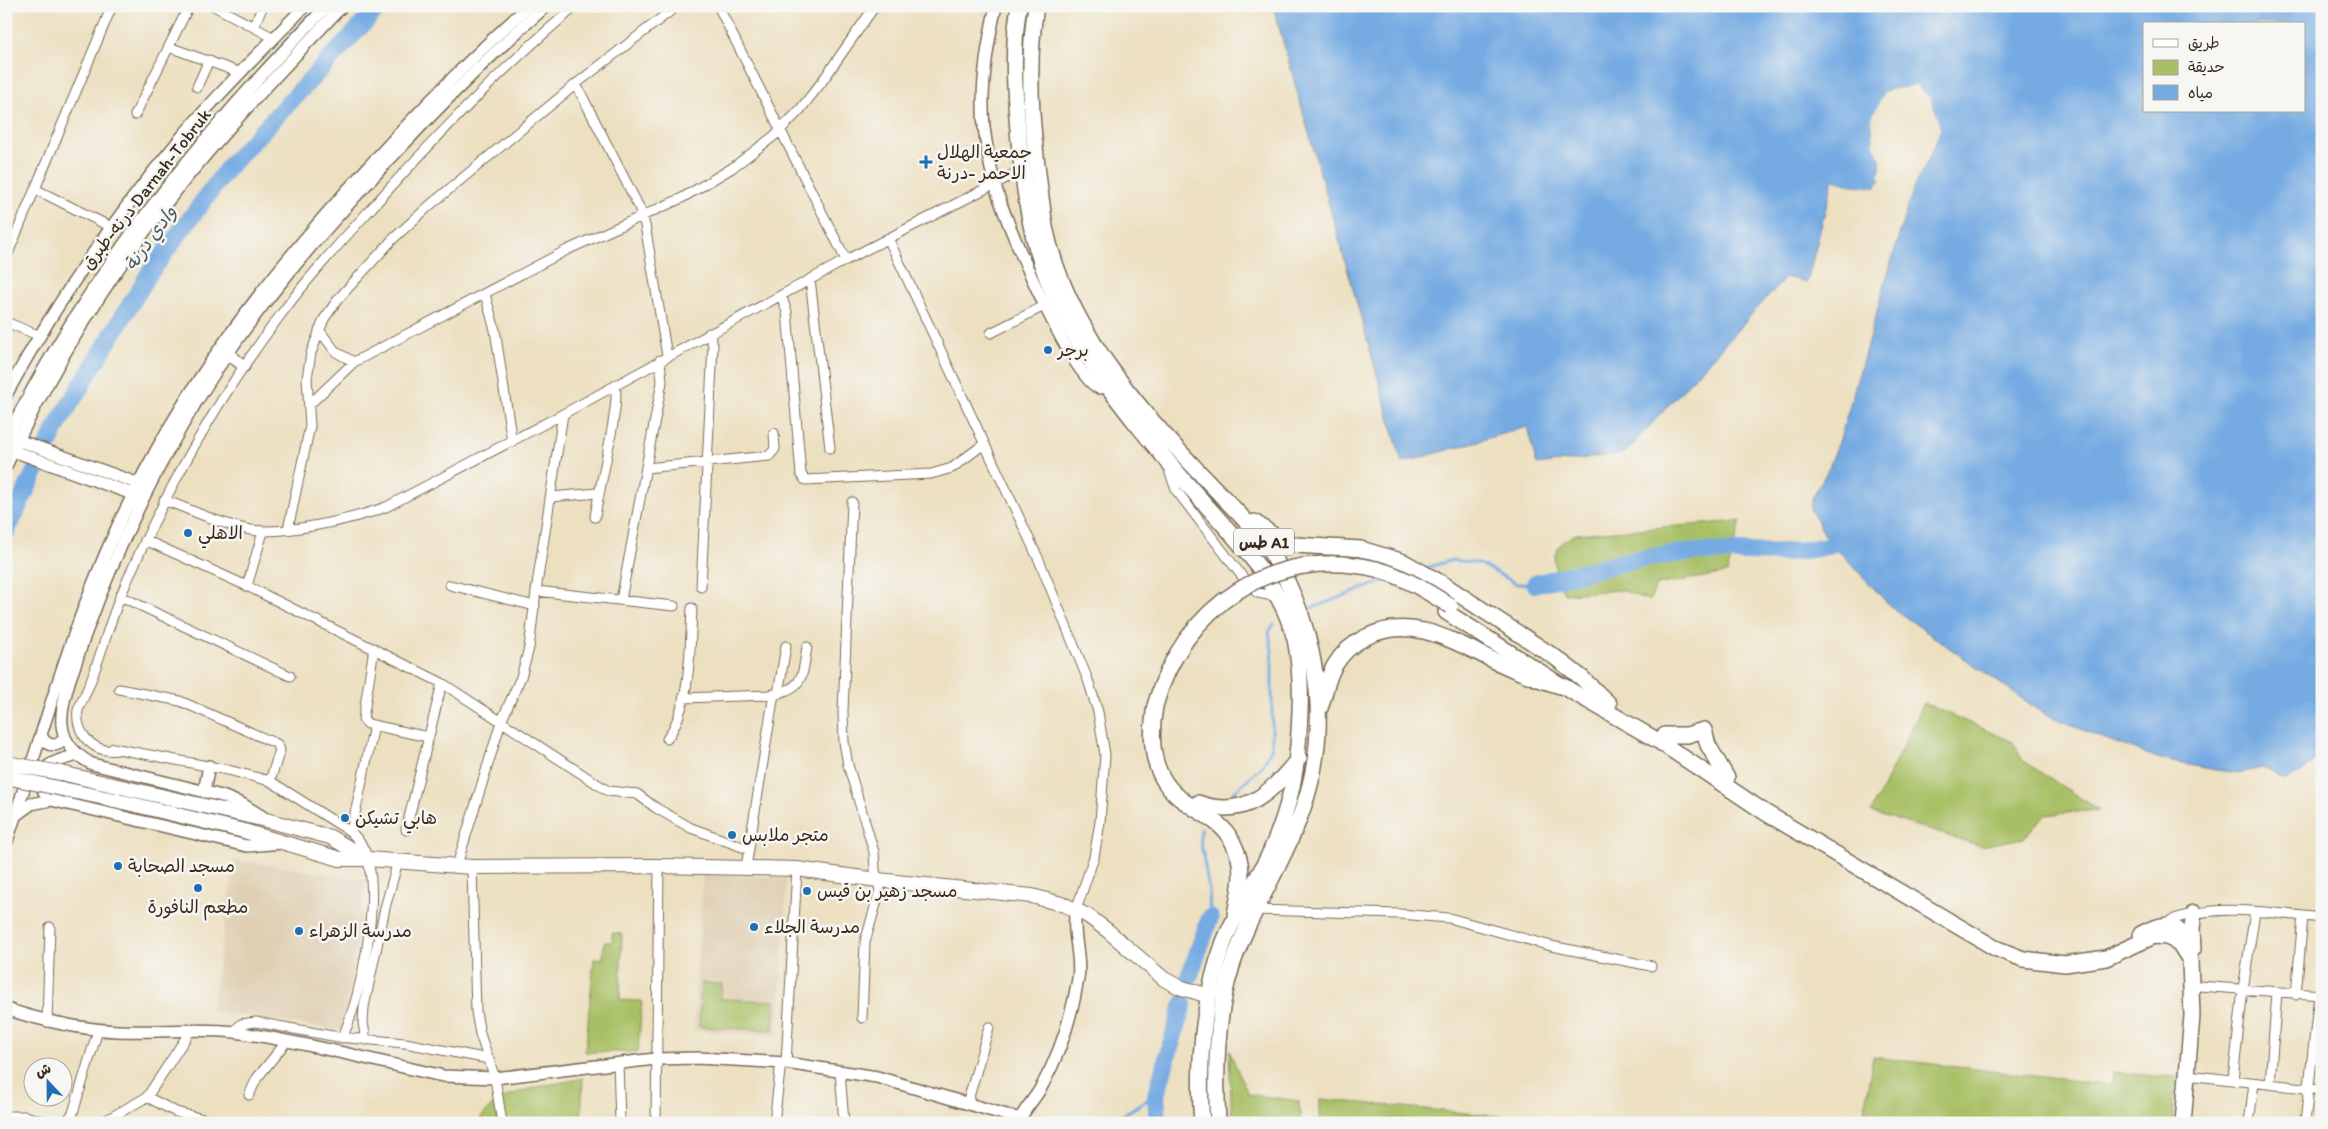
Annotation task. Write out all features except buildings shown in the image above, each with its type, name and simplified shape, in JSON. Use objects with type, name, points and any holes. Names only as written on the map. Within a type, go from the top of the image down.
[{"type":"main road","name":"طس A1","points":[[1019,6],[1015,42],[1015,77],[1022,170],[1033,233],[1042,264],[1074,333],[1108,387],[1256,565],[1278,597],[1295,640],[1300,695],[1299,758],[1293,789],[1278,832],[1260,873],[1224,942],[1209,996],[1202,1058],[1202,1123]]},
{"type":"main road","name":"طس A1","points":[[1036,6],[1031,52],[1032,110],[1045,227],[1054,262],[1072,304],[1111,369],[1164,436],[1234,508],[1272,552],[1299,605],[1312,651],[1318,716],[1317,746],[1302,811],[1255,910],[1231,968],[1224,997],[1218,1052],[1218,1123]]},
{"type":"main road","points":[[1234,508],[1276,537],[1295,545],[1361,549],[1404,562],[1443,584],[1556,658],[1582,678],[1608,704]]},
{"type":"main road","points":[[1234,920],[1240,883],[1239,860],[1230,839],[1216,821],[1179,798],[1161,776],[1152,747],[1158,707],[1178,663],[1196,636],[1230,604],[1272,582],[1316,572],[1360,573],[1403,586],[1448,609],[1556,674],[1665,736],[1770,808],[1995,941],[2015,950],[2051,958],[2084,958],[2103,953],[2156,930],[2176,928],[2193,951]]},
{"type":"main road","points":[[1448,609],[1567,688],[1660,742],[1766,813],[1982,941],[2008,954],[2037,962],[2079,964],[2106,958],[2156,930]]},
{"type":"main road","points":[[1318,716],[1334,666],[1340,658],[1362,639],[1391,629],[1411,628],[1432,632],[1541,681],[1567,688]]},
{"type":"main road","points":[[1158,707],[1158,738],[1164,768],[1178,790],[1200,804],[1221,809],[1256,800],[1276,786],[1299,758]]},
{"type":"main road","points":[[1665,736],[1687,735],[1704,730],[1708,745],[1727,778]]},
{"type":"main road","points":[[6,763],[266,820],[330,837],[368,858]]},
{"type":"main road","points":[[6,776],[227,827],[333,858],[368,858],[472,867],[659,866],[797,869],[878,880],[1032,896],[1054,901],[1082,913],[1108,931],[1164,979],[1179,987],[1209,996]]},
{"type":"main road","points":[[2192,1016],[2199,986],[2198,968],[2193,951],[2192,928],[2194,913]]},
{"type":"main road","points":[[2156,930],[2174,940],[2188,954],[2191,967],[2192,1016],[2183,1123]]},
{"type":"street","points":[[6,258],[112,6]]},
{"type":"street","points":[[135,115],[189,6]]},
{"type":"street","points":[[214,6],[274,38]]},
{"type":"street","points":[[254,27],[263,6]]},
{"type":"street","points":[[6,395],[10,378],[40,336],[111,227],[157,168],[198,120],[305,6]]},
{"type":"street","name":"درنه-طبرق Darnah-Tobruk","points":[[15,445],[47,362],[93,287],[140,220],[214,130],[327,6]]},
{"type":"street","points":[[6,466],[15,445],[74,336],[153,220],[235,121],[342,6]]},
{"type":"street","points":[[6,844],[93,585],[131,487],[201,375],[243,315],[286,260],[434,96],[529,6]]},
{"type":"street","points":[[266,820],[233,800],[92,764],[78,755],[65,737],[61,724],[62,708],[82,644],[118,552],[147,493],[196,405],[228,354],[276,289],[339,213],[447,98],[546,6]]},
{"type":"street","points":[[342,1038],[354,1006],[372,920],[368,858],[362,845],[351,832],[270,781],[209,766],[117,750],[107,751],[94,746],[81,732],[77,716],[120,596],[164,500],[193,447],[244,366],[300,290],[414,161],[501,72],[576,6]]},
{"type":"street","points":[[288,530],[310,426],[309,366],[319,330],[339,298],[393,239],[429,206],[576,84],[677,6]]},
{"type":"street","points":[[718,6],[846,260]]},
{"type":"street","points":[[309,405],[354,362],[568,250],[682,198],[718,178],[761,147],[780,130],[816,90],[875,6]]},
{"type":"street","points":[[996,6],[983,93],[984,126],[995,183],[1010,226],[1046,305],[1083,374],[1096,387],[1102,389],[1108,387]]},
{"type":"street","points":[[169,47],[241,73]]},
{"type":"street","points":[[197,87],[209,60]]},
{"type":"street","points":[[576,84],[636,196],[642,216],[663,358],[662,382],[621,600]]},
{"type":"street","points":[[198,120],[214,130]]},
{"type":"street","points":[[164,500],[239,527],[263,532],[288,530],[358,516],[386,507],[512,442],[810,279],[1022,170]]},
{"type":"street","points":[[35,189],[111,227]]},
{"type":"street","points":[[6,1009],[47,1022],[98,1030],[234,1032],[287,1041],[442,1076],[495,1078],[655,1059],[698,1058],[783,1062],[877,1077],[1019,1121],[1042,1086],[1061,1046],[1079,974],[1075,935],[1082,913],[1100,822],[1105,769],[1102,728],[1088,680],[1058,606],[888,238]]},
{"type":"street","points":[[810,279],[830,448]]},
{"type":"street","points":[[485,294],[494,325],[512,442]]},
{"type":"street","points":[[781,295],[788,312],[801,474],[805,480],[937,473],[956,465],[984,444]]},
{"type":"street","points":[[990,333],[1046,305]]},
{"type":"street","points":[[6,322],[40,336]]},
{"type":"street","points":[[319,330],[336,352],[354,362]]},
{"type":"street","points":[[701,587],[714,345],[709,333]]},
{"type":"street","points":[[228,354],[244,366]]},
{"type":"street","points":[[595,518],[616,401],[615,386]]},
{"type":"street","points":[[457,865],[501,722],[521,677],[530,648],[536,591],[563,414]]},
{"type":"street","points":[[646,468],[769,456],[775,449],[774,433]]},
{"type":"street","points":[[15,445],[147,493]]},
{"type":"street","points":[[550,497],[598,493]]},
{"type":"street","points":[[852,502],[843,711],[844,742],[853,783],[874,852],[880,896],[864,948],[862,1018]]},
{"type":"street","points":[[247,586],[263,532]]},
{"type":"street","points":[[145,540],[247,586],[442,683],[608,791],[637,794],[656,808],[691,828],[748,849]]},
{"type":"street","points":[[450,585],[535,606]]},
{"type":"street","points":[[536,591],[674,606]]},
{"type":"street","points":[[120,596],[290,676]]},
{"type":"street","points":[[667,740],[675,726],[688,673],[692,608]]},
{"type":"street","points":[[746,868],[786,646]]},
{"type":"street","points":[[683,698],[776,694],[793,688],[800,681],[807,647]]},
{"type":"street","points":[[374,648],[362,717],[366,723],[374,726],[428,737]]},
{"type":"street","points":[[406,830],[442,683]]},
{"type":"street","points":[[119,689],[180,701],[277,744],[280,750],[270,781]]},
{"type":"street","points":[[351,832],[374,726]]},
{"type":"street","points":[[42,736],[46,743],[53,745],[60,743],[65,737]]},
{"type":"street","points":[[51,800],[42,786],[45,770],[57,760],[78,755]]},
{"type":"street","points":[[204,792],[209,766]]},
{"type":"street","points":[[16,815],[37,802],[51,800],[247,846],[283,843]]},
{"type":"street","points":[[366,1040],[363,1023],[364,1007],[388,892],[398,861]]},
{"type":"street","points":[[656,1123],[655,1059],[659,866]]},
{"type":"street","points":[[472,867],[476,1012],[495,1078],[502,1123]]},
{"type":"street","points":[[774,1123],[783,1062],[797,869]]},
{"type":"street","points":[[2156,930],[2194,913],[2223,909],[2322,918]]},
{"type":"street","points":[[1255,910],[1399,914],[1449,918],[1551,946],[1651,966]]},
{"type":"street","points":[[2233,1080],[2243,989],[2255,912]]},
{"type":"street","points":[[2296,995],[2303,916]]},
{"type":"street","points":[[47,1022],[50,927]]},
{"type":"street","points":[[2199,986],[2296,995],[2320,995],[2318,1050],[2309,1089],[2305,1123]]},
{"type":"street","points":[[2270,1083],[2277,993]]},
{"type":"street","points":[[234,1032],[241,1024],[256,1022],[342,1038],[405,1043],[489,1059]]},
{"type":"street","points":[[967,1104],[989,1027]]},
{"type":"street","points":[[70,1122],[98,1030]]},
{"type":"street","points":[[101,1123],[147,1097],[191,1030]]},
{"type":"street","points":[[249,1095],[262,1071],[287,1041]]},
{"type":"street","points":[[618,1063],[620,1121]]},
{"type":"street","points":[[840,1071],[844,1123]]},
{"type":"street","points":[[2187,1075],[2322,1090]]},
{"type":"street","points":[[2249,1123],[2254,1083]]},
{"type":"street","points":[[147,1097],[176,1112],[218,1123]]},
{"type":"street","points":[[6,1116],[25,1116],[49,1123]]},
{"type":"shaded area","points":[[235,860],[367,880],[343,1031],[211,1010]]},
{"type":"shaded area","points":[[703,874],[787,878],[778,1036],[693,1031]]},
{"type":"green space","points":[[1741,521],[1727,573],[1656,585],[1650,601],[1622,590],[1564,594],[1557,575],[1554,560],[1556,552],[1559,546],[1576,534]]},
{"type":"green space","points":[[1924,703],[2013,742],[2023,761],[2099,810],[2045,815],[2024,838],[1981,846],[1871,812]]},
{"type":"green space","points":[[612,933],[622,934],[620,1000],[642,1001],[638,1052],[585,1052],[594,959],[603,958],[604,942],[612,942]]},
{"type":"green space","points":[[701,983],[722,984],[721,999],[775,1001],[773,1030],[699,1027]]},
{"type":"green space","points":[[1229,1050],[1248,1094],[1299,1101],[1301,1123],[1232,1123]]},
{"type":"green space","points":[[1873,1057],[2111,1085],[2113,1072],[2177,1078],[2172,1123],[1862,1123]]},
{"type":"green space","points":[[583,1078],[581,1123],[478,1123],[486,1111],[510,1095],[524,1090]]},
{"type":"green space","points":[[1320,1099],[1570,1123],[1323,1123],[1320,1119]]},
{"type":"water","points":[[1273,6],[2322,6],[2322,754],[2304,771],[2287,780],[2279,778],[2268,769],[2261,768],[2239,773],[2163,760],[2092,734],[2041,712],[1891,607],[1826,537],[1810,508],[1812,498],[1828,470],[1840,439],[1913,187],[1936,142],[1938,123],[1936,114],[1920,87],[1892,89],[1885,92],[1882,96],[1872,127],[1881,166],[1879,175],[1881,178],[1876,188],[1848,185],[1833,180],[1807,282],[1786,277],[1625,453],[1537,465],[1527,427],[1402,463]]},
{"type":"pier","points":[[1916,85],[1929,97],[1937,115],[1940,129],[1933,149],[1913,187],[1908,206],[1905,206],[1911,186],[1930,148],[1937,128],[1935,116],[1927,99],[1915,88],[1886,94],[1874,119],[1876,144],[1884,159],[1883,178],[1878,190],[1868,191],[1847,188],[1835,183],[1832,186],[1833,180],[1848,185],[1876,188],[1881,178],[1879,175],[1882,166],[1874,145],[1872,118],[1884,92]]},
{"type":"waterway","name":"وادي درنة","points":[[6,532],[59,422],[149,274],[230,165],[380,6]]},
{"type":"waterway","points":[[1535,584],[1655,556],[1696,552],[1799,551],[1832,544]]},
{"type":"waterway","points":[[1426,568],[1452,560],[1478,563],[1517,584],[1535,584]]},
{"type":"waterway","points":[[1312,608],[1389,579]]},
{"type":"waterway","points":[[1233,793],[1263,765],[1272,747],[1272,650],[1269,632],[1274,624]]},
{"type":"waterway","points":[[1201,829],[1200,837],[1209,891],[1210,918]]},
{"type":"waterway","points":[[1189,977],[1210,918]]},
{"type":"waterway","points":[[1158,1123],[1156,1095],[1183,1004]]},
{"type":"waterway","points":[[1109,1123],[1156,1095]]},
{"type":"waterway","points":[[1036,1116],[1068,1123]]},
{"type":"place","name":"جمعية الهلال الاحمر -درنة","points":[[926,162]]},
{"type":"place","name":"برجر","points":[[1048,350]]},
{"type":"place","name":"الاهلي","points":[[188,533]]},
{"type":"place","name":"هابي تشيكن","points":[[345,818]]},
{"type":"place","name":"متجر ملابس","points":[[732,835]]},
{"type":"place","name":"مسجد الصحابة","points":[[118,866]]},
{"type":"place","name":"مطعم النافورة","points":[[198,888]]},
{"type":"place","name":"مسجد زهير بن قيس","points":[[807,891]]},
{"type":"place","name":"مدرسة الجلاء","points":[[754,927]]},
{"type":"place","name":"مدرسة الزهراء","points":[[299,931]]}]
